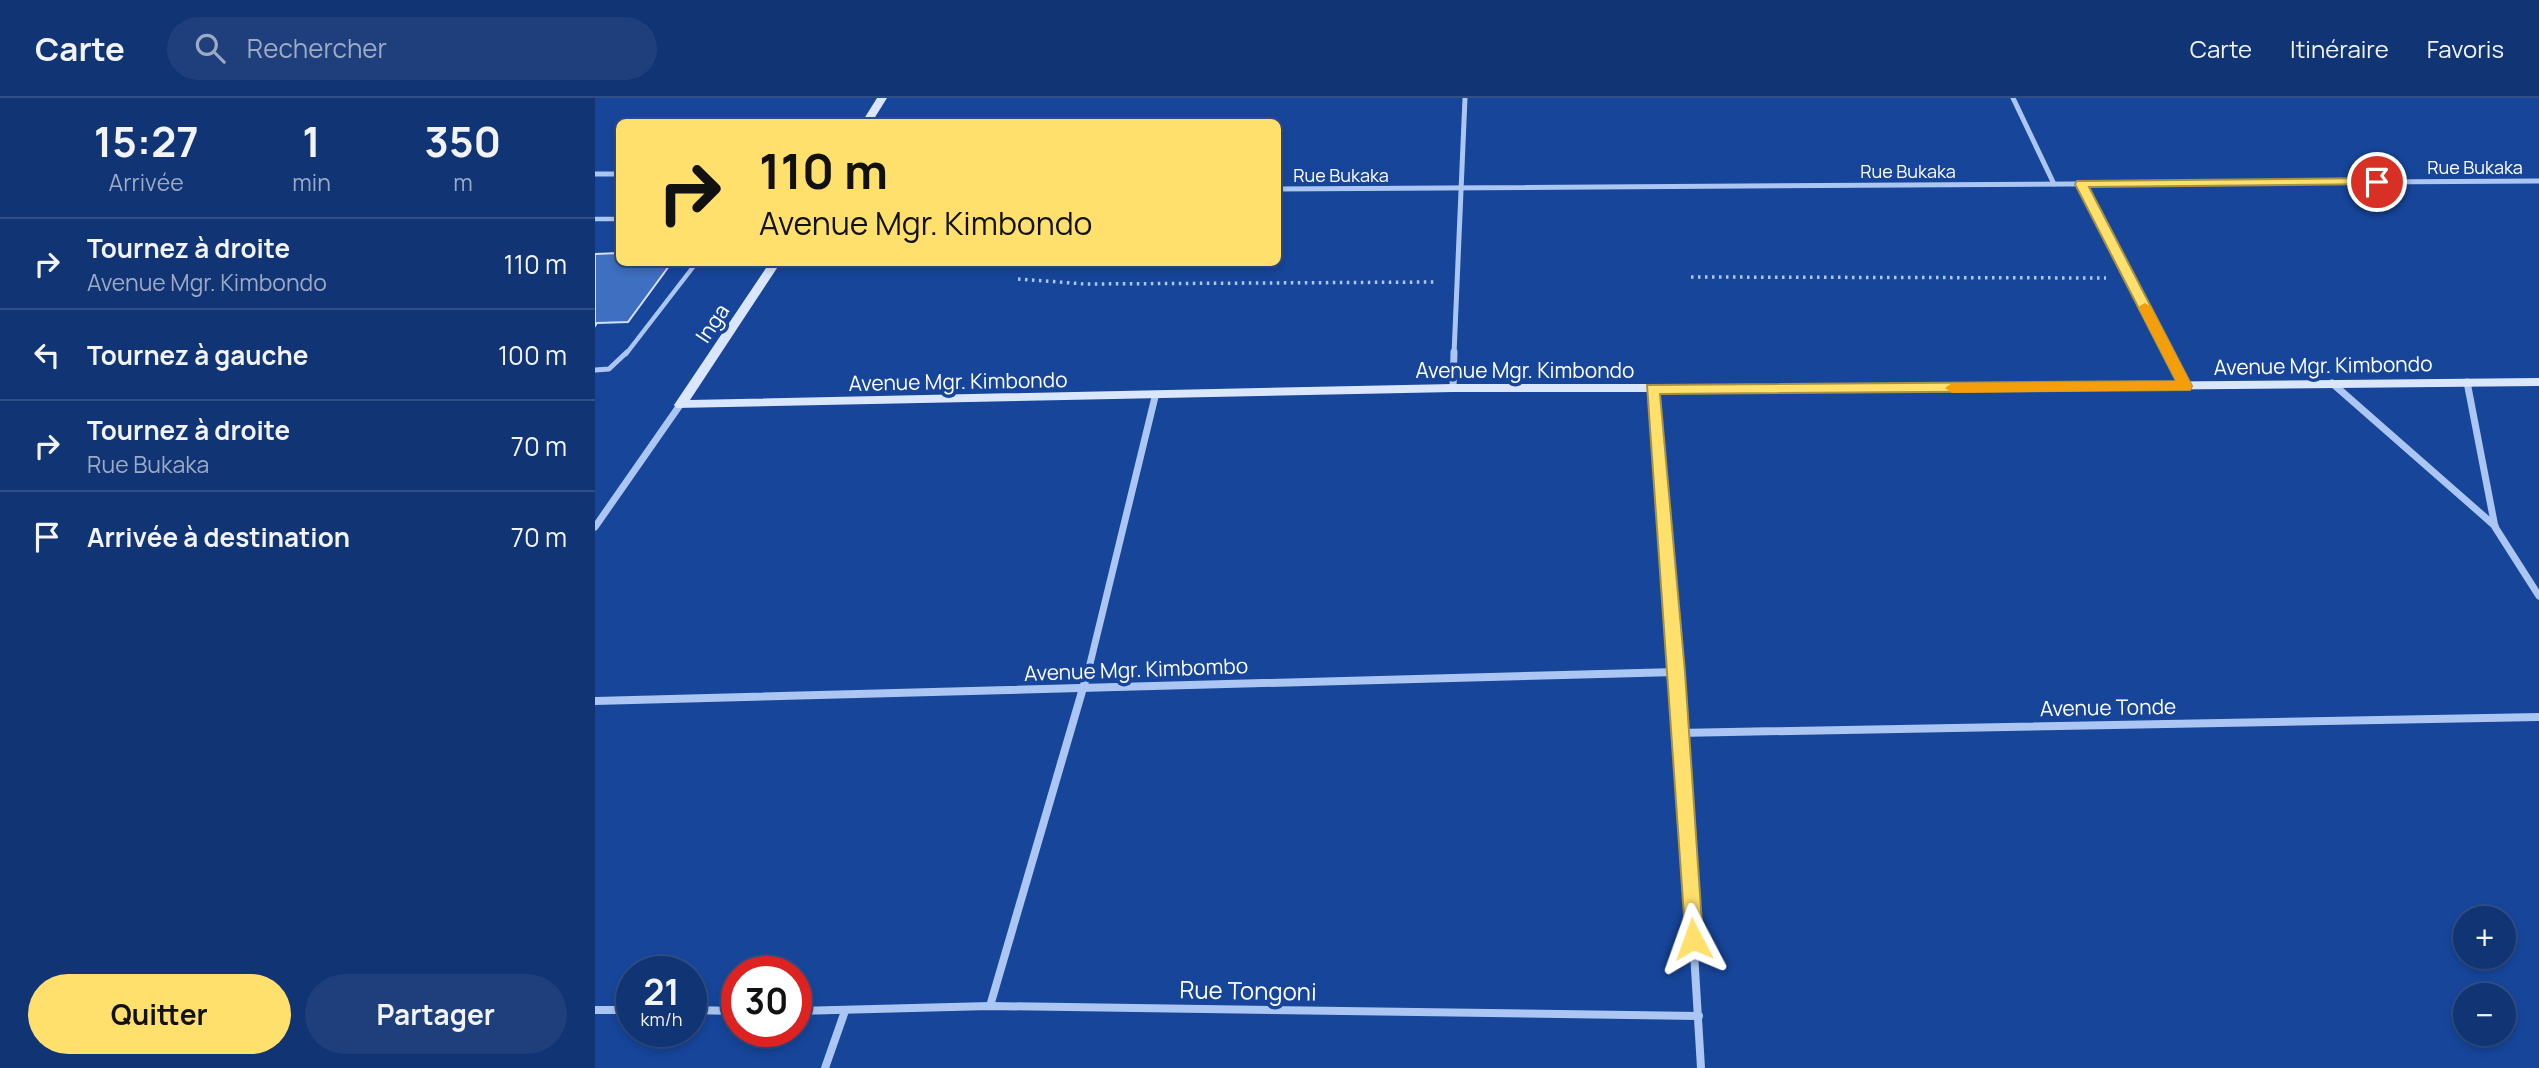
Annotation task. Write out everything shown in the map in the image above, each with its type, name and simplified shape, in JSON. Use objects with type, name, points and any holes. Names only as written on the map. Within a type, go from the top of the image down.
[{"type":"street","points":[[868,119],[882,98]]},
{"type":"street","points":[[1453,388],[1465,98]]},
{"type":"street","points":[[2013,98],[2054,184]]},
{"type":"street","points":[[595,174],[616,174]]},
{"type":"street","name":"Rue Bukaka","points":[[1281,189],[2539,181]]},
{"type":"street","points":[[2081,184],[2185,386]]},
{"type":"street","name":"Inga","points":[[680,405],[773,266]]},
{"type":"street","points":[[2467,382],[2495,527]]},
{"type":"street","name":"Avenue Mgr. Kimbondo","points":[[680,405],[1155,397],[1453,388],[2539,382]]},
{"type":"street","points":[[2332,383],[2495,527],[2539,596]]},
{"type":"street","points":[[1652,389],[1677,672],[1678,733],[1701,1068]]},
{"type":"street","points":[[990,1006],[1084,688],[1155,397]]},
{"type":"street","points":[[595,527],[680,405]]},
{"type":"street","name":"Avenue Mgr. Kimbombo","points":[[595,701],[1677,672]]},
{"type":"street","name":"Avenue Tonde","points":[[1678,733],[2539,717]]},
{"type":"street","name":"Rue Tongoni","points":[[812,1011],[990,1006],[1699,1016]]},
{"type":"street","points":[[595,1010],[616,1010]]},
{"type":"street","points":[[825,1068],[845,1011]]},
{"type":"lane","points":[[595,219],[616,219]]},
{"type":"lane","points":[[595,370],[609,369],[620,362],[694,266]]},
{"type":"path","points":[[1691,277],[2130,279]]},
{"type":"path","points":[[1019,279],[1085,284],[1457,281]]},
{"type":"building","points":[[616,253],[616,266],[669,266],[628,322],[597,323],[595,326],[595,254]]},
{"type":"slow traffic","points":[[1952,388],[2185,386],[2145,307]]},
{"type":"route","points":[[1693,939],[1678,733],[1677,672],[1652,389],[2185,386],[2081,184],[2377,182]]}]
